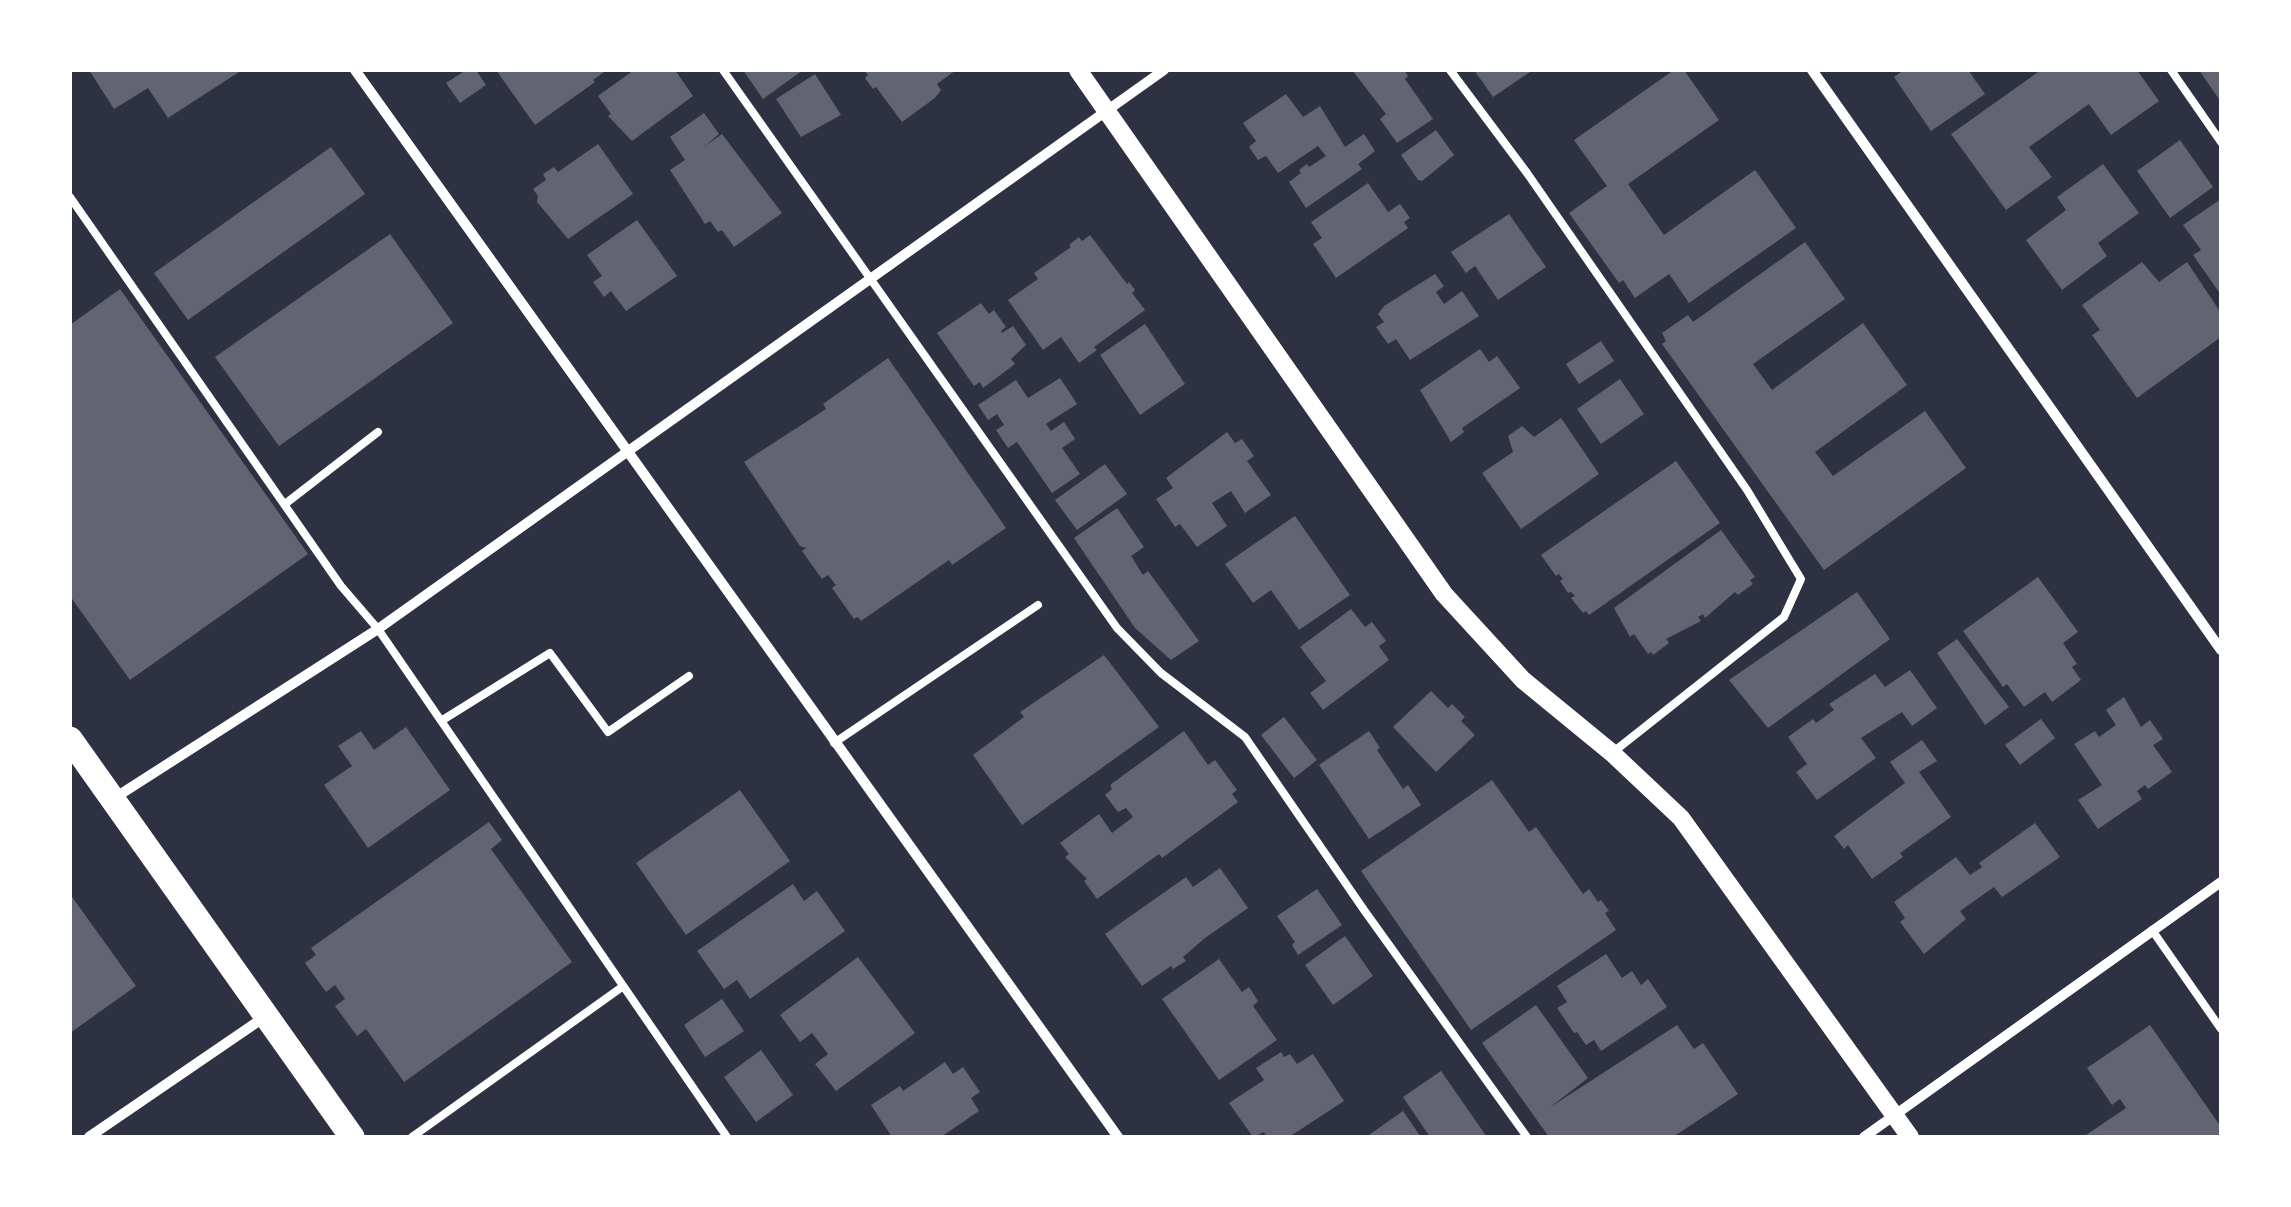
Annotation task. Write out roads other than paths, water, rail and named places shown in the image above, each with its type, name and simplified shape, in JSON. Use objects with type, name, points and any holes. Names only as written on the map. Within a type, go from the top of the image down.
[{"type":"main road","points":[[70,739],[352,1137]]},
{"type":"street","points":[[354,70],[1118,1137]]},
{"type":"street","points":[[1078,70],[1444,594],[1523,680],[1612,753],[1681,818],[1910,1137]]},
{"type":"street","points":[[112,799],[378,629],[1164,70]]},
{"type":"street","points":[[1812,70],[2221,650]]},
{"type":"street","points":[[1864,1137],[2221,882]]},
{"type":"street","points":[[89,1137],[266,1016]]},
{"type":"lane","points":[[723,70],[1118,628],[1161,673],[1246,737],[1364,910],[1528,1137]]},
{"type":"lane","points":[[1450,70],[1527,173],[1747,490],[1801,579],[1784,617],[1612,753]]},
{"type":"lane","points":[[2171,70],[2221,142]]},
{"type":"lane","points":[[70,197],[341,586],[378,629],[727,1137]]},
{"type":"lane","points":[[285,504],[378,432]]},
{"type":"lane","points":[[834,743],[1038,606]]},
{"type":"lane","points":[[440,721],[550,653],[608,732],[689,676]]},
{"type":"lane","points":[[2152,930],[2221,1029]]},
{"type":"lane","points":[[412,1137],[622,987]]}]
